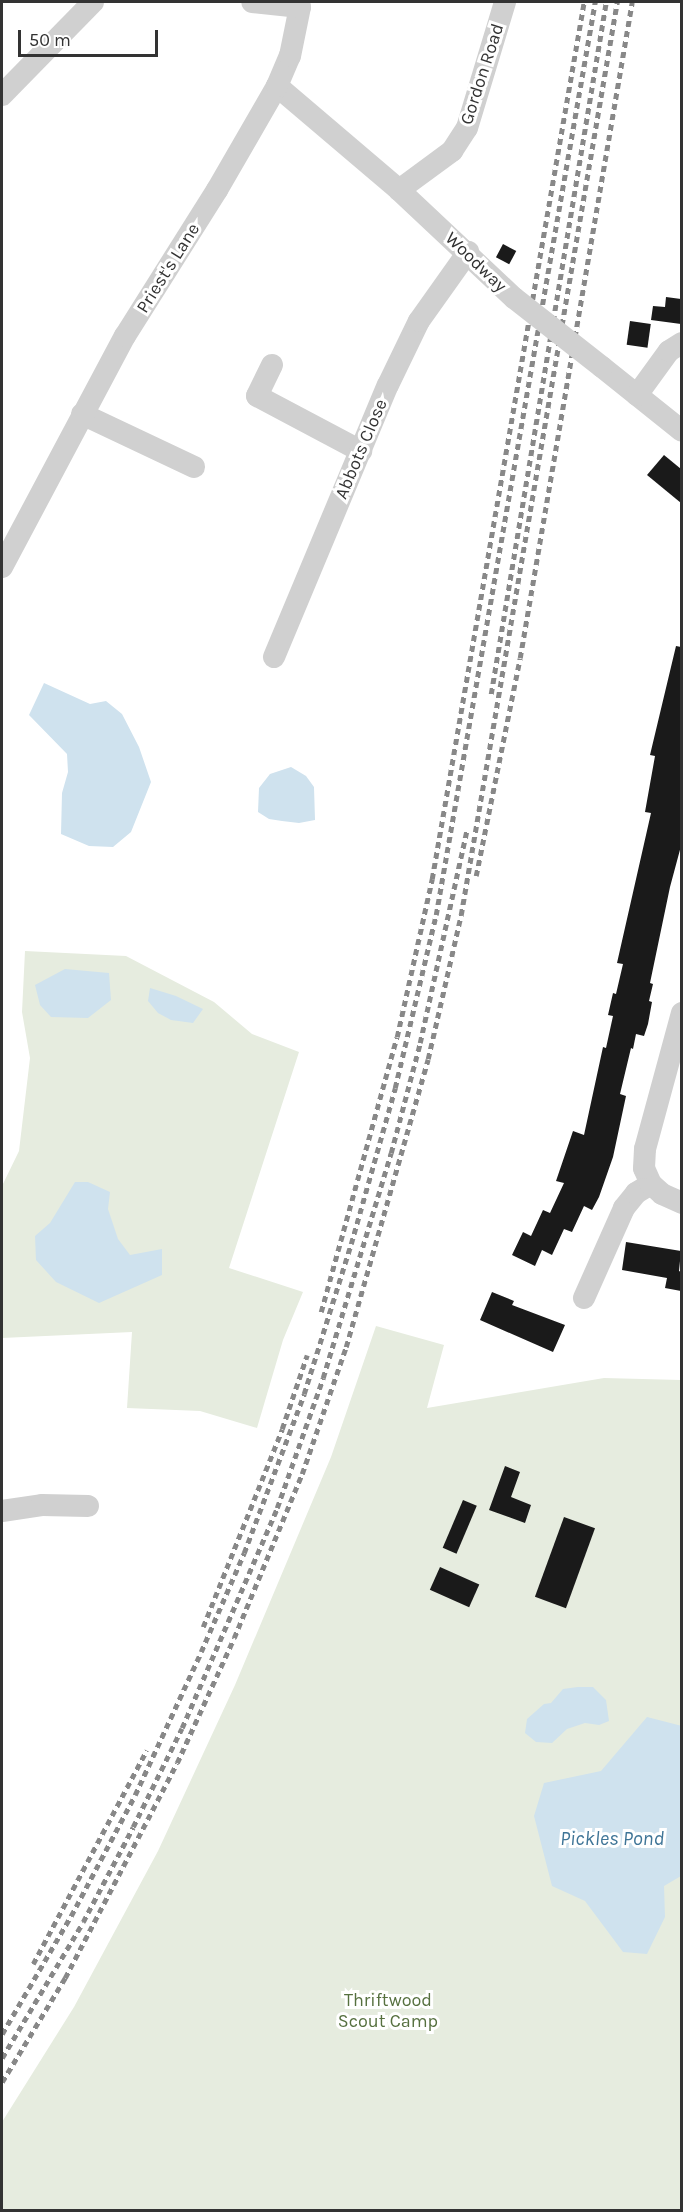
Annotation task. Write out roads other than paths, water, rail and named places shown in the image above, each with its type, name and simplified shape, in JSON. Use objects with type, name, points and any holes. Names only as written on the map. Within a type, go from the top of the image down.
[{"type":"street","points":[[2,95],[93,2]]},
{"type":"street","name":"Priest's Lane","points":[[2,567],[82,414],[126,336],[217,190],[277,86],[290,56],[300,4],[252,2]]},
{"type":"street","name":"Gordon Road","points":[[399,190],[452,151],[466,128],[505,2]]},
{"type":"street","name":"Woodway","points":[[277,86],[399,190],[468,252],[514,298],[681,431]]},
{"type":"street","name":"Abbots Close","points":[[274,657],[361,450],[419,321],[468,252]]},
{"type":"street","points":[[637,395],[669,351],[681,343]]},
{"type":"street","points":[[273,365],[257,396],[361,450]]},
{"type":"street","points":[[82,414],[194,467]]},
{"type":"street","points":[[681,1013],[645,1149],[644,1168],[651,1184],[662,1194],[681,1203]]},
{"type":"street","points":[[584,1298],[624,1208],[636,1193],[651,1184]]},
{"type":"street","points":[[2,1511],[42,1504],[87,1506]]},
{"type":"water","points":[[44,683],[90,704],[106,701],[122,714],[139,747],[151,782],[131,832],[113,847],[89,846],[61,834],[62,793],[68,772],[67,754],[29,715]]},
{"type":"water","points":[[291,767],[306,776],[314,787],[315,820],[299,823],[282,821],[269,819],[258,812],[259,788],[270,774]]},
{"type":"water","points":[[65,969],[109,973],[111,1000],[88,1018],[51,1017],[40,1005],[35,985]]},
{"type":"water","points":[[150,988],[176,996],[203,1009],[193,1023],[171,1020],[158,1013],[148,1001]]},
{"type":"water","points":[[75,1182],[88,1182],[110,1192],[108,1209],[118,1239],[130,1255],[162,1249],[162,1275],[99,1303],[56,1282],[36,1260],[35,1236],[50,1223]]},
{"type":"water","points":[[593,1687],[606,1700],[609,1721],[599,1725],[585,1723],[567,1729],[552,1743],[536,1742],[525,1733],[527,1719],[544,1704],[551,1703],[563,1689]]},
{"type":"water","name":"Pickles Pond","points":[[647,1717],[682,1726],[681,1876],[664,1886],[665,1917],[647,1954],[623,1952],[585,1901],[552,1886],[534,1816],[544,1783],[601,1771]]},
{"type":"railway","points":[[321,1312],[397,1037],[432,879],[584,2]]},
{"type":"railway","points":[[2,2034],[71,1916],[135,1795],[201,1652],[244,1553],[304,1394],[351,1244],[395,1088],[436,915],[595,2]]},
{"type":"railway","points":[[491,694],[606,2]]},
{"type":"railway","points":[[2,2082],[65,1978],[177,1763],[234,1638],[302,1474],[346,1347],[428,1059],[461,915],[617,2]]},
{"type":"railway","points":[[476,876],[520,658],[632,2]]},
{"type":"railway","points":[[2,2058],[83,1922],[133,1827],[182,1728],[277,1508],[323,1378],[391,1153],[420,1043],[467,830]]},
{"type":"railway","points":[[203,1627],[282,1429],[307,1355]]},
{"type":"railway","points":[[33,1964],[147,1750]]},
{"type":"park label","name":"Thriftwood Scout Camp","points":[[388,2011]]}]
